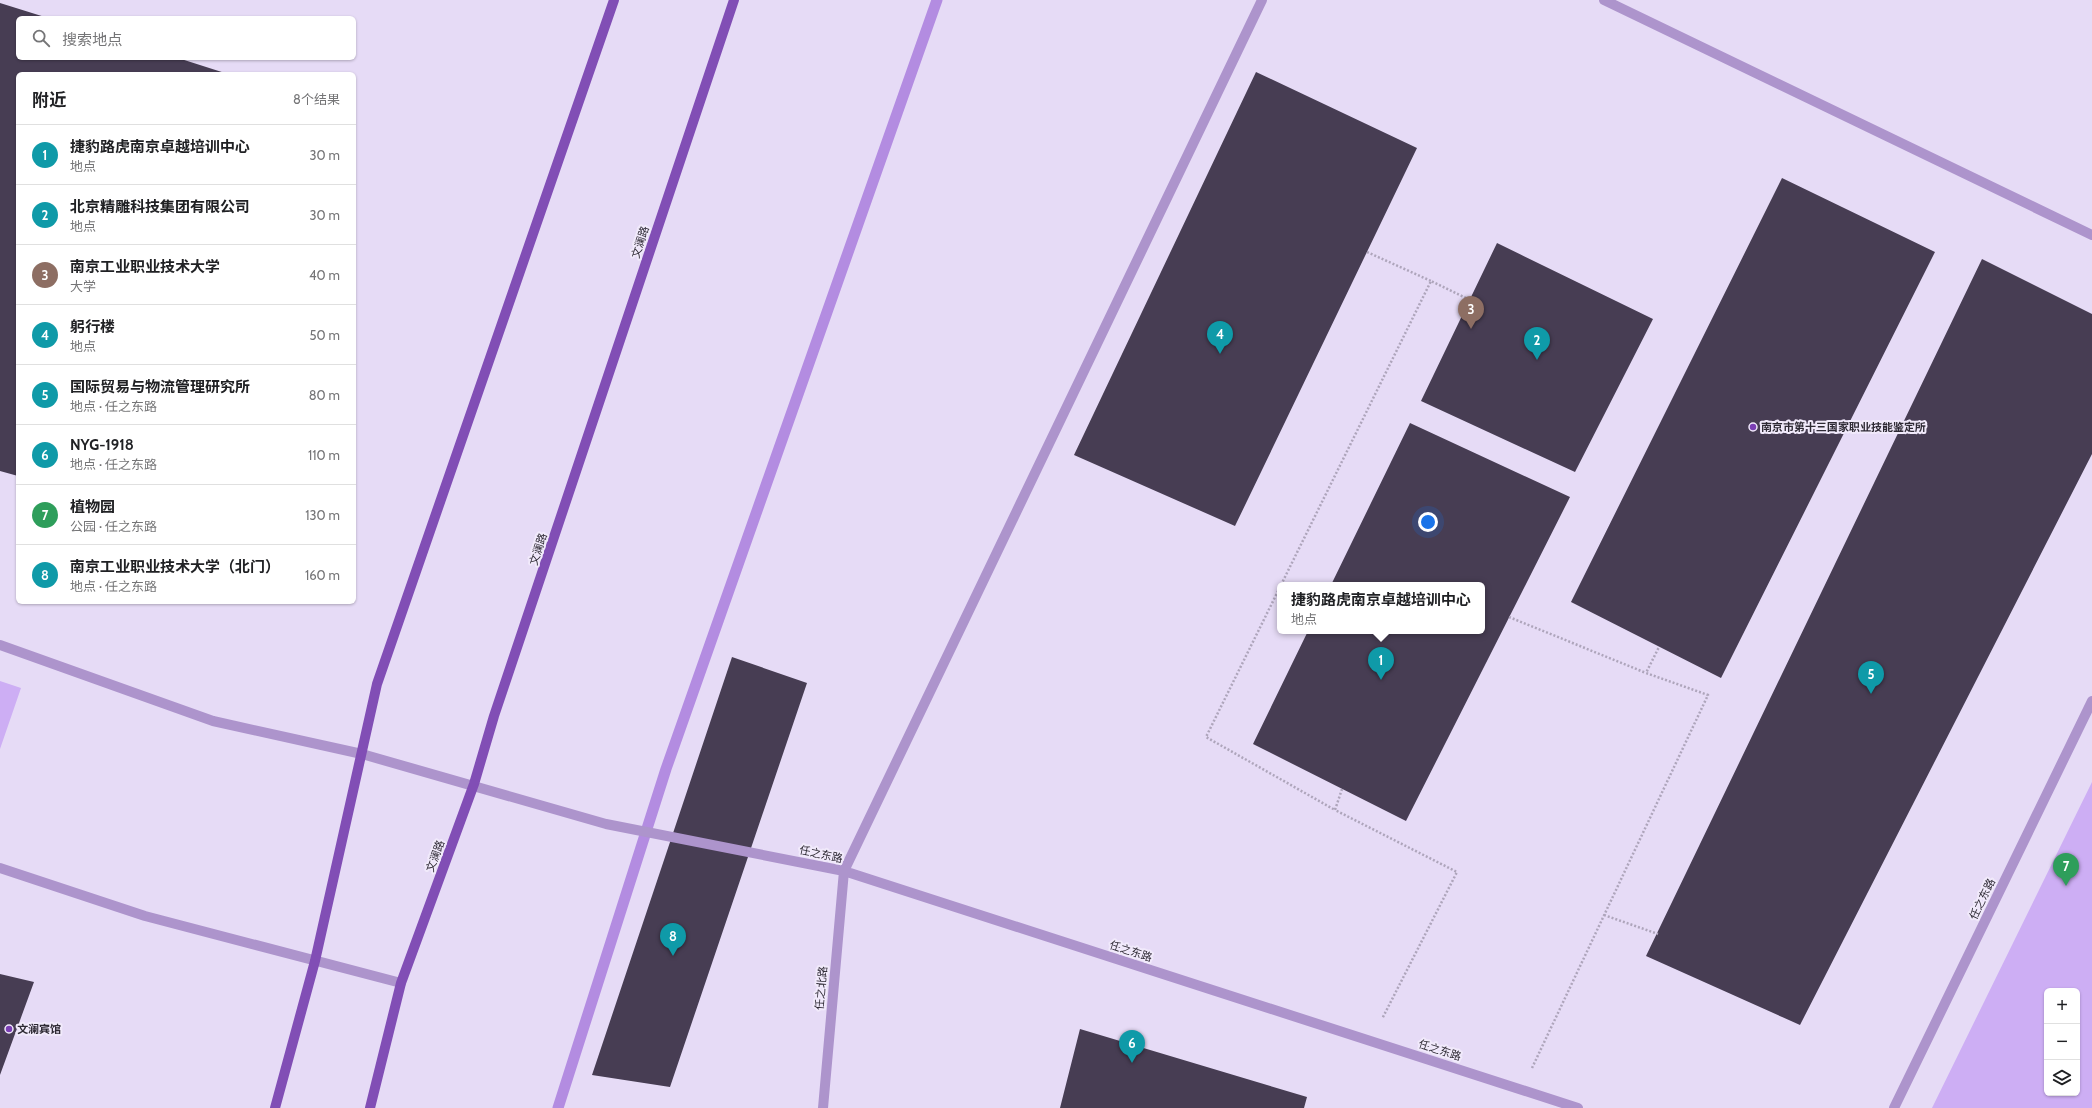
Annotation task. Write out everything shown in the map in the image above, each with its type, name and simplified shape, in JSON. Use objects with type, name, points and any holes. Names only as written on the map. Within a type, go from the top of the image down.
[{"type":"main road","points":[[275,1108],[315,961],[377,684],[614,0]]},
{"type":"main road","name":"文澜路","points":[[370,1108],[401,983],[474,784],[494,716],[734,0]]},
{"type":"street","points":[[844,871],[1262,0]]},
{"type":"street","points":[[1604,0],[2092,235]]},
{"type":"street","name":"任之东路","points":[[0,645],[213,721],[362,754],[474,784],[606,824],[844,871],[1578,1108]]},
{"type":"street","name":"任之东路","points":[[1894,1108],[2092,701]]},
{"type":"street","points":[[0,868],[145,916],[401,983]]},
{"type":"street","name":"任之北路","points":[[823,1108],[844,871]]},
{"type":"path","points":[[1367,252],[1470,300]]},
{"type":"path","points":[[1282,582],[1431,281]]},
{"type":"path","points":[[1277,592],[1206,737],[1335,810],[1457,872],[1370,1040]]},
{"type":"path","points":[[1509,617],[1646,673],[1708,695],[1522,1090]]},
{"type":"path","points":[[1646,673],[1659,647]]},
{"type":"path","points":[[1335,810],[1342,789]]},
{"type":"path","points":[[1604,915],[1658,934]]},
{"type":"shaded area","points":[[0,681],[21,688],[0,749]]},
{"type":"shaded area","points":[[2092,782],[2092,1108],[1932,1108]]},
{"type":"building","points":[[0,3],[42,16],[16,16],[16,60],[184,60],[222,72],[16,72],[16,475],[0,471]]},
{"type":"building","points":[[1256,72],[1417,148],[1235,526],[1074,455]]},
{"type":"building","name":"南京市第十三国家职业技能鉴定所","points":[[1782,178],[1935,252],[1721,678],[1571,602]]},
{"type":"building","points":[[1497,243],[1653,319],[1575,472],[1421,401]]},
{"type":"building","points":[[1982,259],[2092,314],[2092,454],[1800,1025],[1646,956]]},
{"type":"building","points":[[1410,423],[1570,497],[1406,821],[1253,744],[1307,634],[1485,634],[1485,582],[1332,582]]},
{"type":"building","points":[[732,657],[807,683],[670,1087],[592,1075]]},
{"type":"building","name":"文澜宾馆","points":[[0,974],[34,982],[0,1075]]},
{"type":"building","points":[[1080,1029],[1307,1097],[1304,1108],[1060,1108]]},
{"type":"waterway","points":[[558,1108],[666,769],[937,0]]},
{"type":"place","name":"南京工业职业技术大学","points":[[1471,329]]},
{"type":"place","name":"躬行楼","points":[[1220,354]]},
{"type":"place","name":"北京精雕科技集团有限公司","points":[[1537,360]]},
{"type":"place","name":"南京市第十三国家职业技能鉴定所","points":[[1753,427]]},
{"type":"place","name":"捷豹路虎南京卓越培训中心","points":[[1381,680]]},
{"type":"place","name":"国际贸易与物流管理研究所","points":[[1871,694]]},
{"type":"place","name":"植物园","points":[[2066,886]]},
{"type":"place","name":"南京工业职业技术大学（北门）","points":[[673,956]]},
{"type":"place","name":"文澜宾馆","points":[[9,1029]]},
{"type":"place","name":"NYG-1918","points":[[1132,1063]]}]
